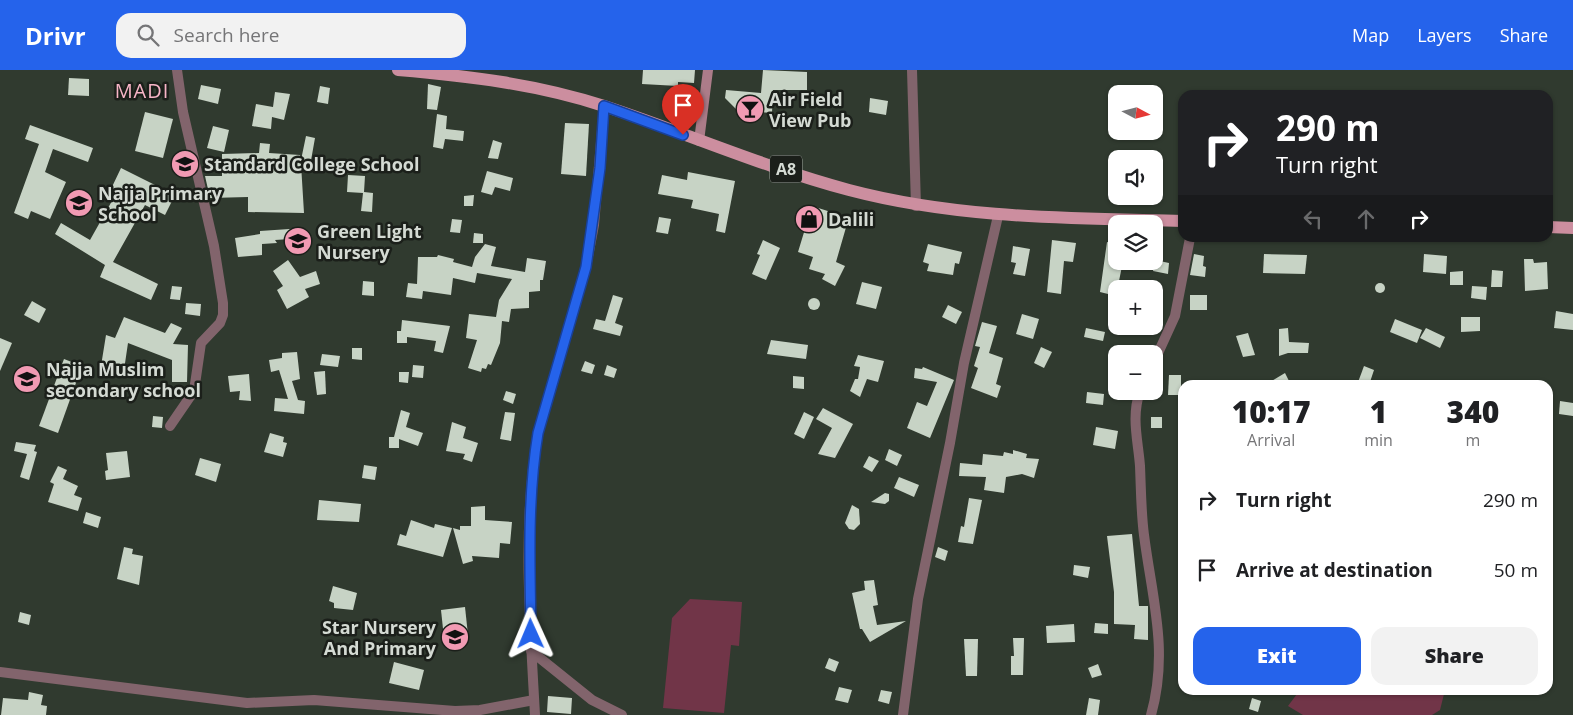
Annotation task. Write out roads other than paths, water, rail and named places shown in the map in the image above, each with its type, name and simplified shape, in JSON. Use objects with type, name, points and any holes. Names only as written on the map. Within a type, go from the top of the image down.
[{"type":"main road","name":"A8","points":[[398,70],[480,77],[528,86],[604,106],[699,141],[848,190],[916,206],[998,216],[1178,221]]},
{"type":"main road","points":[[1553,227],[1573,228]]},
{"type":"street","points":[[170,426],[194,391],[201,343],[220,323],[224,303],[214,246],[183,112],[177,70]]},
{"type":"street","points":[[699,141],[708,70]]},
{"type":"street","points":[[912,70],[916,206]]},
{"type":"street","points":[[535,715],[531,651],[530,536],[534,455],[538,433],[586,267],[599,178],[604,106]]},
{"type":"street","points":[[903,715],[918,599],[950,443],[964,363],[998,216]]},
{"type":"street","points":[[1163,345],[1175,316],[1189,242]]},
{"type":"street","points":[[1137,400],[1135,426],[1144,536],[1156,599],[1160,670],[1151,715]]},
{"type":"street","points":[[531,651],[592,700],[622,715]]},
{"type":"street","points":[[0,672],[222,701],[267,704],[314,700],[455,711],[480,710],[534,700]]},
{"type":"street","points":[[267,704],[271,715]]},
{"type":"place","name":"Air Field View Pub","points":[[750,109]]},
{"type":"place","name":"Standard College School","points":[[185,164]]},
{"type":"place","name":"Najja Primary School","points":[[79,203]]},
{"type":"place","name":"Dalili","points":[[809,219]]},
{"type":"place","name":"Green Light Nursery","points":[[298,241]]},
{"type":"place","name":"Najja Muslim secondary school","points":[[27,379]]},
{"type":"place","name":"Star Nursery And Primary","points":[[455,637]]},
{"type":"district","name":"MADI","points":[[142,90]]}]
